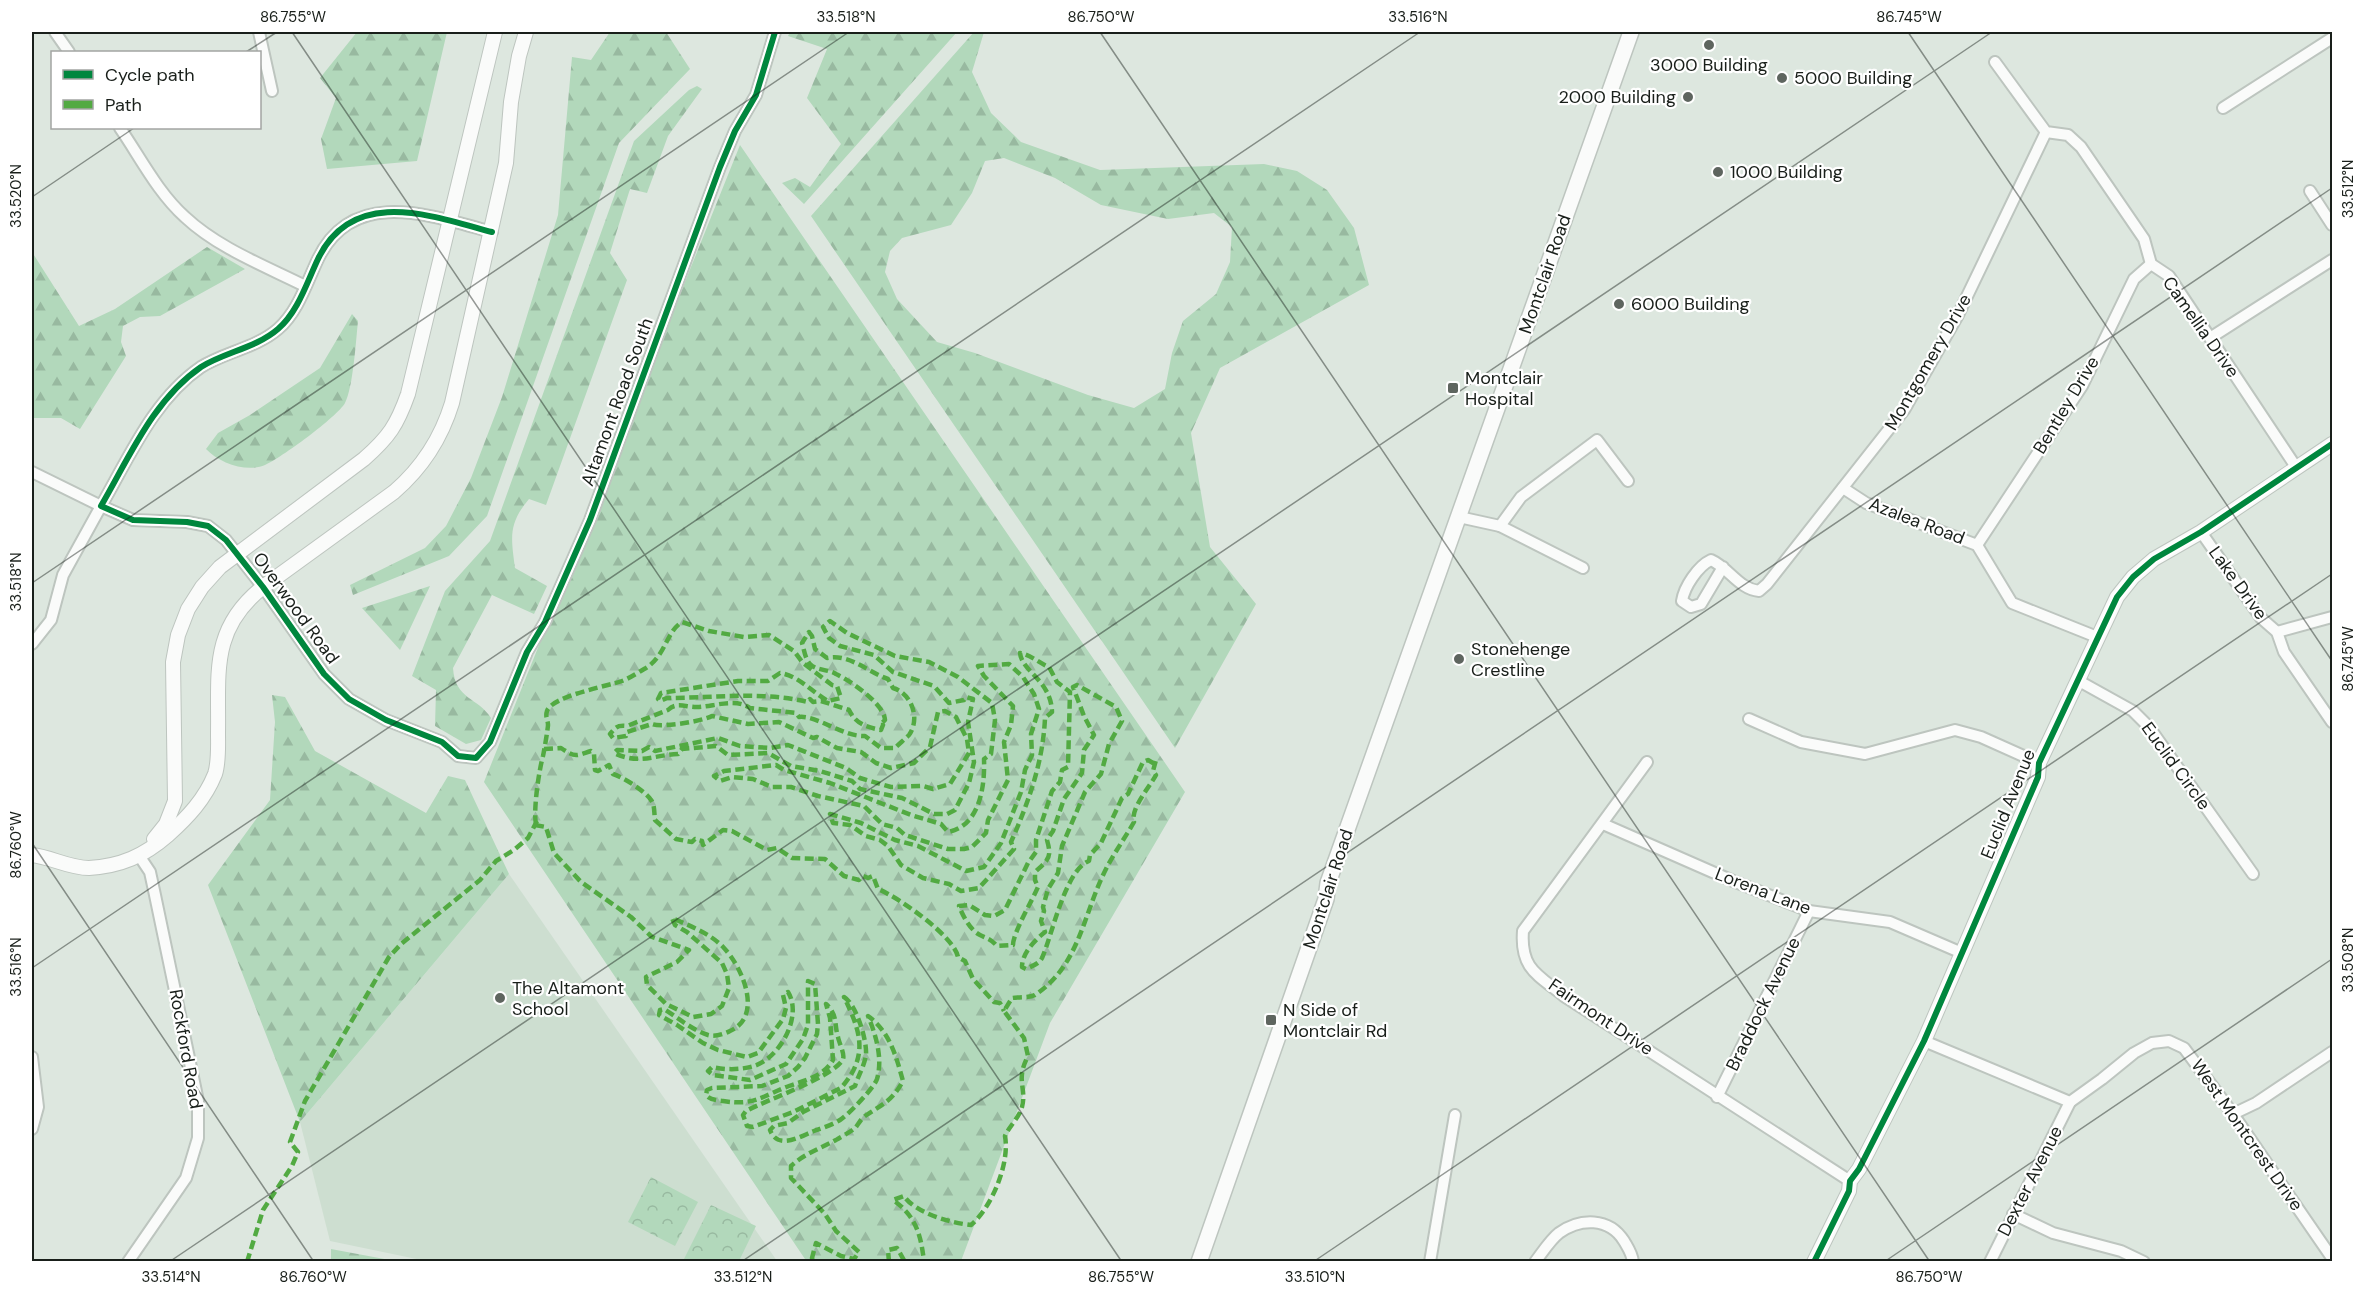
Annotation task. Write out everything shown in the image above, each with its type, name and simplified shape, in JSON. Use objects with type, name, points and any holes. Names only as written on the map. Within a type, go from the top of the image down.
[{"type":"main road","name":"Montclair Road","points":[[1199,1262],[1326,899],[1332,872],[1631,32]]},
{"type":"street","points":[[55,32],[68,51]]},
{"type":"street","points":[[259,32],[272,91]]},
{"type":"street","points":[[140,857],[166,824],[175,801],[173,662],[178,635],[188,609],[202,587],[237,553],[364,459],[383,442],[399,421],[408,394],[495,32]]},
{"type":"street","points":[[32,855],[58,863],[87,868],[107,866],[140,857],[164,839],[189,815],[202,800],[216,771],[219,657],[234,618],[247,601],[263,587],[394,492],[414,474],[430,453],[443,429],[452,403],[492,232],[506,163],[516,68],[526,32]]},
{"type":"street","name":"Altamont Road South","points":[[458,756],[476,758],[490,742],[527,652],[545,622],[590,520],[724,156],[760,87],[776,32]]},
{"type":"street","points":[[2223,108],[2332,38]]},
{"type":"street","points":[[1995,62],[2046,132]]},
{"type":"street","points":[[121,129],[160,188],[184,217],[216,241],[305,286]]},
{"type":"street","name":"Camellia Drive","points":[[2046,132],[2068,135],[2082,147],[2144,239],[2151,264],[2169,276],[2296,467]]},
{"type":"street","name":"Montgomery Drive","points":[[1723,567],[1746,587],[1759,591],[1767,584],[1904,410],[1958,315],[2046,132]]},
{"type":"street","points":[[2310,191],[2332,225]]},
{"type":"street","points":[[32,644],[51,620],[63,575],[154,415],[170,394],[190,375],[210,362],[275,332],[292,313],[329,242],[342,229],[361,218],[394,211],[492,232]]},
{"type":"street","points":[[2210,338],[2332,260]]},
{"type":"street","name":"Bentley Drive","points":[[1977,545],[2082,386],[2134,279],[2151,264]]},
{"type":"street","points":[[1500,526],[1521,497],[1597,440],[1628,481]]},
{"type":"street","name":"Euclid Avenue","points":[[1814,1262],[1849,1191],[1850,1181],[1859,1169],[1924,1041],[2038,777],[2038,763],[2117,597],[2133,577],[2154,559],[2201,532],[2332,444]]},
{"type":"street","name":"Overwood Road","points":[[32,472],[133,520],[187,522],[208,526],[226,540],[237,553],[324,674],[349,699],[386,720],[442,742],[458,756]]},
{"type":"street","name":"Azalea Road","points":[[1843,488],[1866,503],[1977,545],[2012,603],[2097,637]]},
{"type":"street","points":[[1459,517],[1500,526],[1583,568]]},
{"type":"street","name":"Lake Drive","points":[[2201,532],[2261,618],[2277,632],[2284,652],[2332,722]]},
{"type":"street","name":"Lake Drive","points":[[2277,632],[2332,617]]},
{"type":"street","name":"Euclid Circle","points":[[2079,681],[2133,711],[2149,727],[2253,874]]},
{"type":"street","points":[[1749,719],[1801,742],[1865,754],[1955,730],[1981,737],[2038,763]]},
{"type":"street","name":"Fairmont Drive","points":[[1647,762],[1523,932],[1522,946],[1528,966],[1564,996],[1648,1049],[1716,1097],[1850,1181]]},
{"type":"street","name":"Lorena Lane","points":[[1603,824],[1733,881],[1809,910],[1890,922],[1962,953]]},
{"type":"street","name":"Rockford Road","points":[[128,1262],[186,1178],[198,1138],[198,1101],[150,872],[140,857]]},
{"type":"street","name":"Braddock Avenue","points":[[1716,1097],[1809,910]]},
{"type":"street","points":[[1924,1041],[2070,1102]]},
{"type":"street","name":"West Montcrest Drive","points":[[2070,1102],[2152,1042],[2169,1041],[2184,1047],[2332,1258]]},
{"type":"street","points":[[2233,1114],[2256,1103],[2332,1052]]},
{"type":"street","points":[[32,1058],[38,1107],[32,1130]]},
{"type":"street","name":"Dexter Avenue","points":[[1990,1262],[2070,1102]]},
{"type":"street","points":[[1430,1262],[1455,1115]]},
{"type":"street","points":[[2013,1214],[2052,1233],[2121,1251],[2144,1262]]},
{"type":"street","points":[[1535,1262],[1558,1234],[1579,1222],[1599,1222],[1618,1232],[1632,1254],[1633,1262]]},
{"type":"shaded area","name":"The Altamont School","points":[[509,874],[777,1261],[431,1262],[330,1241],[300,1122]]},
{"type":"green space","points":[[357,32],[447,32],[417,161],[327,169],[321,139],[336,98],[320,78]]},
{"type":"green space","points":[[610,32],[666,32],[690,69],[619,143],[487,516],[449,556],[353,595],[350,585],[425,548],[446,526],[471,478],[502,397],[558,215],[572,57],[591,60]]},
{"type":"green space","points":[[790,32],[957,32],[804,204],[782,183],[795,178],[810,187],[841,144],[807,98],[827,49],[788,36]]},
{"type":"green space","points":[[974,32],[984,32],[972,72],[991,113],[1021,142],[1100,170],[1264,164],[1297,171],[1327,190],[1354,228],[1369,285],[1220,368],[1191,433],[1210,547],[1256,604],[1175,748],[811,216]],"holes":[[[1004,158],[1055,178],[1101,205],[1168,219],[1214,213],[1232,227],[1230,262],[1216,294],[1183,321],[1172,353],[1165,389],[1134,408],[1088,395],[975,353],[937,342],[897,299],[885,272],[890,251],[902,238],[951,225],[972,193],[985,161]]]},
{"type":"green space","points":[[697,86],[702,89],[668,136],[647,193],[630,189],[610,253],[627,280],[546,505],[529,499],[514,524],[512,539],[515,568],[547,586],[534,614],[492,595],[453,668],[462,692],[486,711],[491,718],[481,740],[466,744],[435,726],[436,690],[412,676],[445,591],[490,541],[634,141],[689,90]]},
{"type":"green space","points":[[740,145],[1185,792],[1050,1023],[961,1261],[807,1262],[484,782]]},
{"type":"green space","points":[[207,247],[245,269],[160,316],[140,317],[123,326],[121,342],[126,356],[80,429],[61,418],[32,418],[32,252],[79,326],[115,309]]},
{"type":"green space","points":[[352,314],[358,321],[350,387],[345,403],[331,418],[283,454],[258,467],[234,465],[218,459],[206,449],[218,433],[250,415],[320,368]]},
{"type":"green space","points":[[430,586],[400,650],[362,608]]},
{"type":"green space","points":[[272,695],[285,697],[315,751],[426,813],[448,776],[465,780],[509,874],[300,1122],[208,885],[270,800],[275,722]]},
{"type":"green space","points":[[651,1177],[698,1202],[675,1246],[628,1222]]},
{"type":"green space","points":[[711,1205],[756,1226],[739,1261],[683,1261]]},
{"type":"green space","points":[[331,1249],[395,1261],[331,1261]]},
{"type":"marked path","points":[[536,824],[538,780],[548,727],[547,711],[551,706],[569,696],[622,681],[646,668],[658,657],[672,632],[682,622],[709,631],[744,637],[769,635],[794,651],[803,663],[832,685],[837,686],[841,698],[828,701],[799,681],[780,673],[768,681],[738,681],[661,693],[658,699],[660,701],[667,698],[737,696],[772,697],[808,702],[810,699],[813,702],[821,701],[849,710],[862,724],[881,730],[883,725],[880,725],[885,720],[873,700],[842,677],[816,668],[808,662],[802,643],[809,632],[815,649],[827,658],[835,657],[851,661],[888,679],[893,688],[905,695],[914,714],[909,735],[895,748],[881,748],[865,736],[848,733],[814,719],[799,717],[796,713],[750,708],[738,703],[725,703],[699,707],[671,707],[627,726],[617,727],[610,734],[613,738],[626,736],[627,732],[652,724],[682,723],[712,716],[748,724],[779,722],[813,738],[817,737],[837,748],[861,752],[876,763],[891,768],[914,763],[930,747],[938,712],[945,711],[956,717],[967,739],[969,753],[950,784],[933,789],[923,786],[891,787],[860,778],[846,768],[788,745],[770,748],[740,746],[718,738],[655,751],[649,747],[642,751],[617,750],[614,753],[639,759],[678,754],[682,749],[716,746],[728,755],[768,753],[791,766],[820,771],[852,781],[860,789],[902,798],[934,814],[947,814],[955,810],[969,783],[974,762],[968,722],[973,699],[966,697],[964,700],[949,703],[934,686],[893,672],[874,655],[840,646],[829,638],[823,627],[830,621],[847,633],[895,656],[929,662],[958,677],[992,703],[995,720],[991,754],[984,759],[981,792],[974,813],[959,828],[948,832],[941,824],[911,815],[830,783],[784,770],[776,765],[724,771],[714,776],[720,781],[732,777],[753,779],[772,787],[791,787],[818,796],[864,806],[882,824],[897,828],[905,835],[948,849],[972,847],[986,833],[988,820],[1008,780],[1004,742],[1011,725],[1013,706],[984,676],[978,666],[1009,664],[1023,677],[1034,694],[1039,709],[1031,734],[1032,755],[1025,770],[1021,792],[1001,843],[984,867],[966,871],[918,846],[895,840],[861,823],[830,814],[833,823],[850,825],[866,836],[880,840],[888,846],[901,865],[923,878],[949,884],[961,891],[979,888],[1014,849],[1011,842],[1034,781],[1045,718],[1052,712],[1047,692],[1022,660],[1020,653],[1024,654],[1049,667],[1057,682],[1070,692],[1068,767],[1062,770],[1060,782],[1052,791],[1036,840],[1036,852],[1028,863],[1005,910],[994,916],[985,915],[969,905],[959,906],[976,933],[991,940],[997,946],[1013,945],[1019,925],[1038,887],[1035,872],[1049,855],[1047,840],[1053,831],[1064,799],[1082,773],[1084,750],[1094,735],[1073,687],[1077,685],[1116,707],[1122,721],[1109,744],[1101,774],[1085,792],[1062,846],[1058,873],[1048,889],[1043,907],[1041,921],[1045,932],[1027,952],[1022,967],[1026,969],[1042,958],[1066,890],[1080,867],[1089,861],[1090,855],[1101,843],[1122,798],[1128,794],[1143,762],[1148,760],[1153,763],[1156,760],[1153,771],[1156,775],[1137,805],[1134,822],[1106,869],[1079,938],[1062,969],[1035,995],[1012,998],[1004,1011],[1024,1038],[1028,1056],[1022,1072],[1022,1107],[1005,1136],[1005,1159],[1002,1171],[986,1207],[971,1225],[925,1212],[904,1196],[893,1200],[907,1213],[916,1227],[924,1262]]},
{"type":"marked path","points":[[544,749],[561,748],[576,755],[591,751],[594,754],[595,770],[598,771],[609,765],[613,774],[628,781],[648,796],[654,807],[655,820],[676,839],[692,842],[695,839],[702,841],[703,845],[723,830],[732,831],[767,850],[777,848],[792,858],[825,859],[844,876],[859,880],[863,876],[868,878],[873,876],[878,889],[911,908],[947,939],[958,957],[965,961],[973,979],[994,1002],[1000,1003],[1004,1011]]},
{"type":"marked path","points":[[247,1262],[263,1210],[292,1166],[298,1152],[290,1142],[305,1101],[389,957],[401,944],[480,880],[496,861],[528,838],[537,821]]},
{"type":"marked path","points":[[535,825],[546,827],[554,853],[581,882],[631,917],[652,937],[689,950],[677,962],[646,977],[647,985],[666,1004],[693,1017],[711,1014],[722,1006],[729,988],[727,974],[722,963],[687,932],[675,925],[672,918],[700,930],[731,956],[743,979],[748,1003],[746,1014],[740,1024],[730,1031],[711,1036],[696,1030],[664,1009],[660,1010],[659,1015],[703,1043],[718,1050],[747,1057],[758,1053],[783,1019],[786,1008],[783,995],[788,992],[792,1002],[791,1024],[780,1045],[772,1054],[764,1062],[754,1066],[733,1069],[712,1067],[708,1071],[713,1075],[750,1080],[786,1064],[803,1039],[808,1025],[808,981],[815,984],[817,1034],[798,1067],[788,1076],[762,1086],[712,1088],[707,1090],[706,1095],[718,1100],[751,1101],[820,1074],[833,1060],[830,1018],[826,1004],[834,1016],[843,1059],[837,1066],[814,1080],[746,1111],[743,1115],[747,1126],[753,1127],[793,1112],[841,1088],[856,1065],[859,1054],[855,1021],[844,997],[853,1007],[863,1032],[866,1048],[864,1062],[855,1086],[803,1112],[788,1123],[774,1126],[770,1130],[778,1140],[790,1140],[830,1125],[844,1117],[866,1095],[875,1083],[879,1071],[878,1047],[868,1016],[882,1029],[895,1054],[903,1081],[887,1102],[864,1117],[852,1131],[791,1166],[791,1178],[825,1214],[836,1231],[859,1252],[854,1259],[841,1256],[816,1243],[812,1258],[814,1262]]},
{"type":"marked path","points":[[889,1262],[888,1250],[897,1248],[905,1262]]},
{"type":"cycle path","points":[[492,232],[444,219],[396,212],[373,214],[352,222],[333,236],[318,259],[297,305],[278,329],[260,341],[201,367],[169,396],[132,450],[101,506],[133,520],[187,522],[208,526],[226,540],[263,587],[324,674],[349,699],[386,720],[442,742],[458,756],[476,758],[490,742],[527,652],[545,622],[590,520],[720,167],[735,131],[756,95],[775,32]]},
{"type":"cycle path","points":[[1814,1262],[1849,1191],[1850,1181],[1859,1169],[1924,1041],[2038,777],[2039,763],[2117,597],[2133,577],[2154,559],[2201,532],[2332,444]]},
{"type":"place","name":"3000 Building","points":[[1709,45]]},
{"type":"place","name":"5000 Building","points":[[1782,78]]},
{"type":"place","name":"2000 Building","points":[[1688,97]]},
{"type":"place","name":"1000 Building","points":[[1718,172]]},
{"type":"place","name":"6000 Building","points":[[1619,304]]},
{"type":"place","name":"Montclair Hospital","points":[[1453,388]]},
{"type":"place","name":"Stonehenge Crestline","points":[[1459,659]]},
{"type":"place","name":"The Altamont School","points":[[500,998]]},
{"type":"place","name":"N Side of Montclair Rd","points":[[1271,1020]]}]
